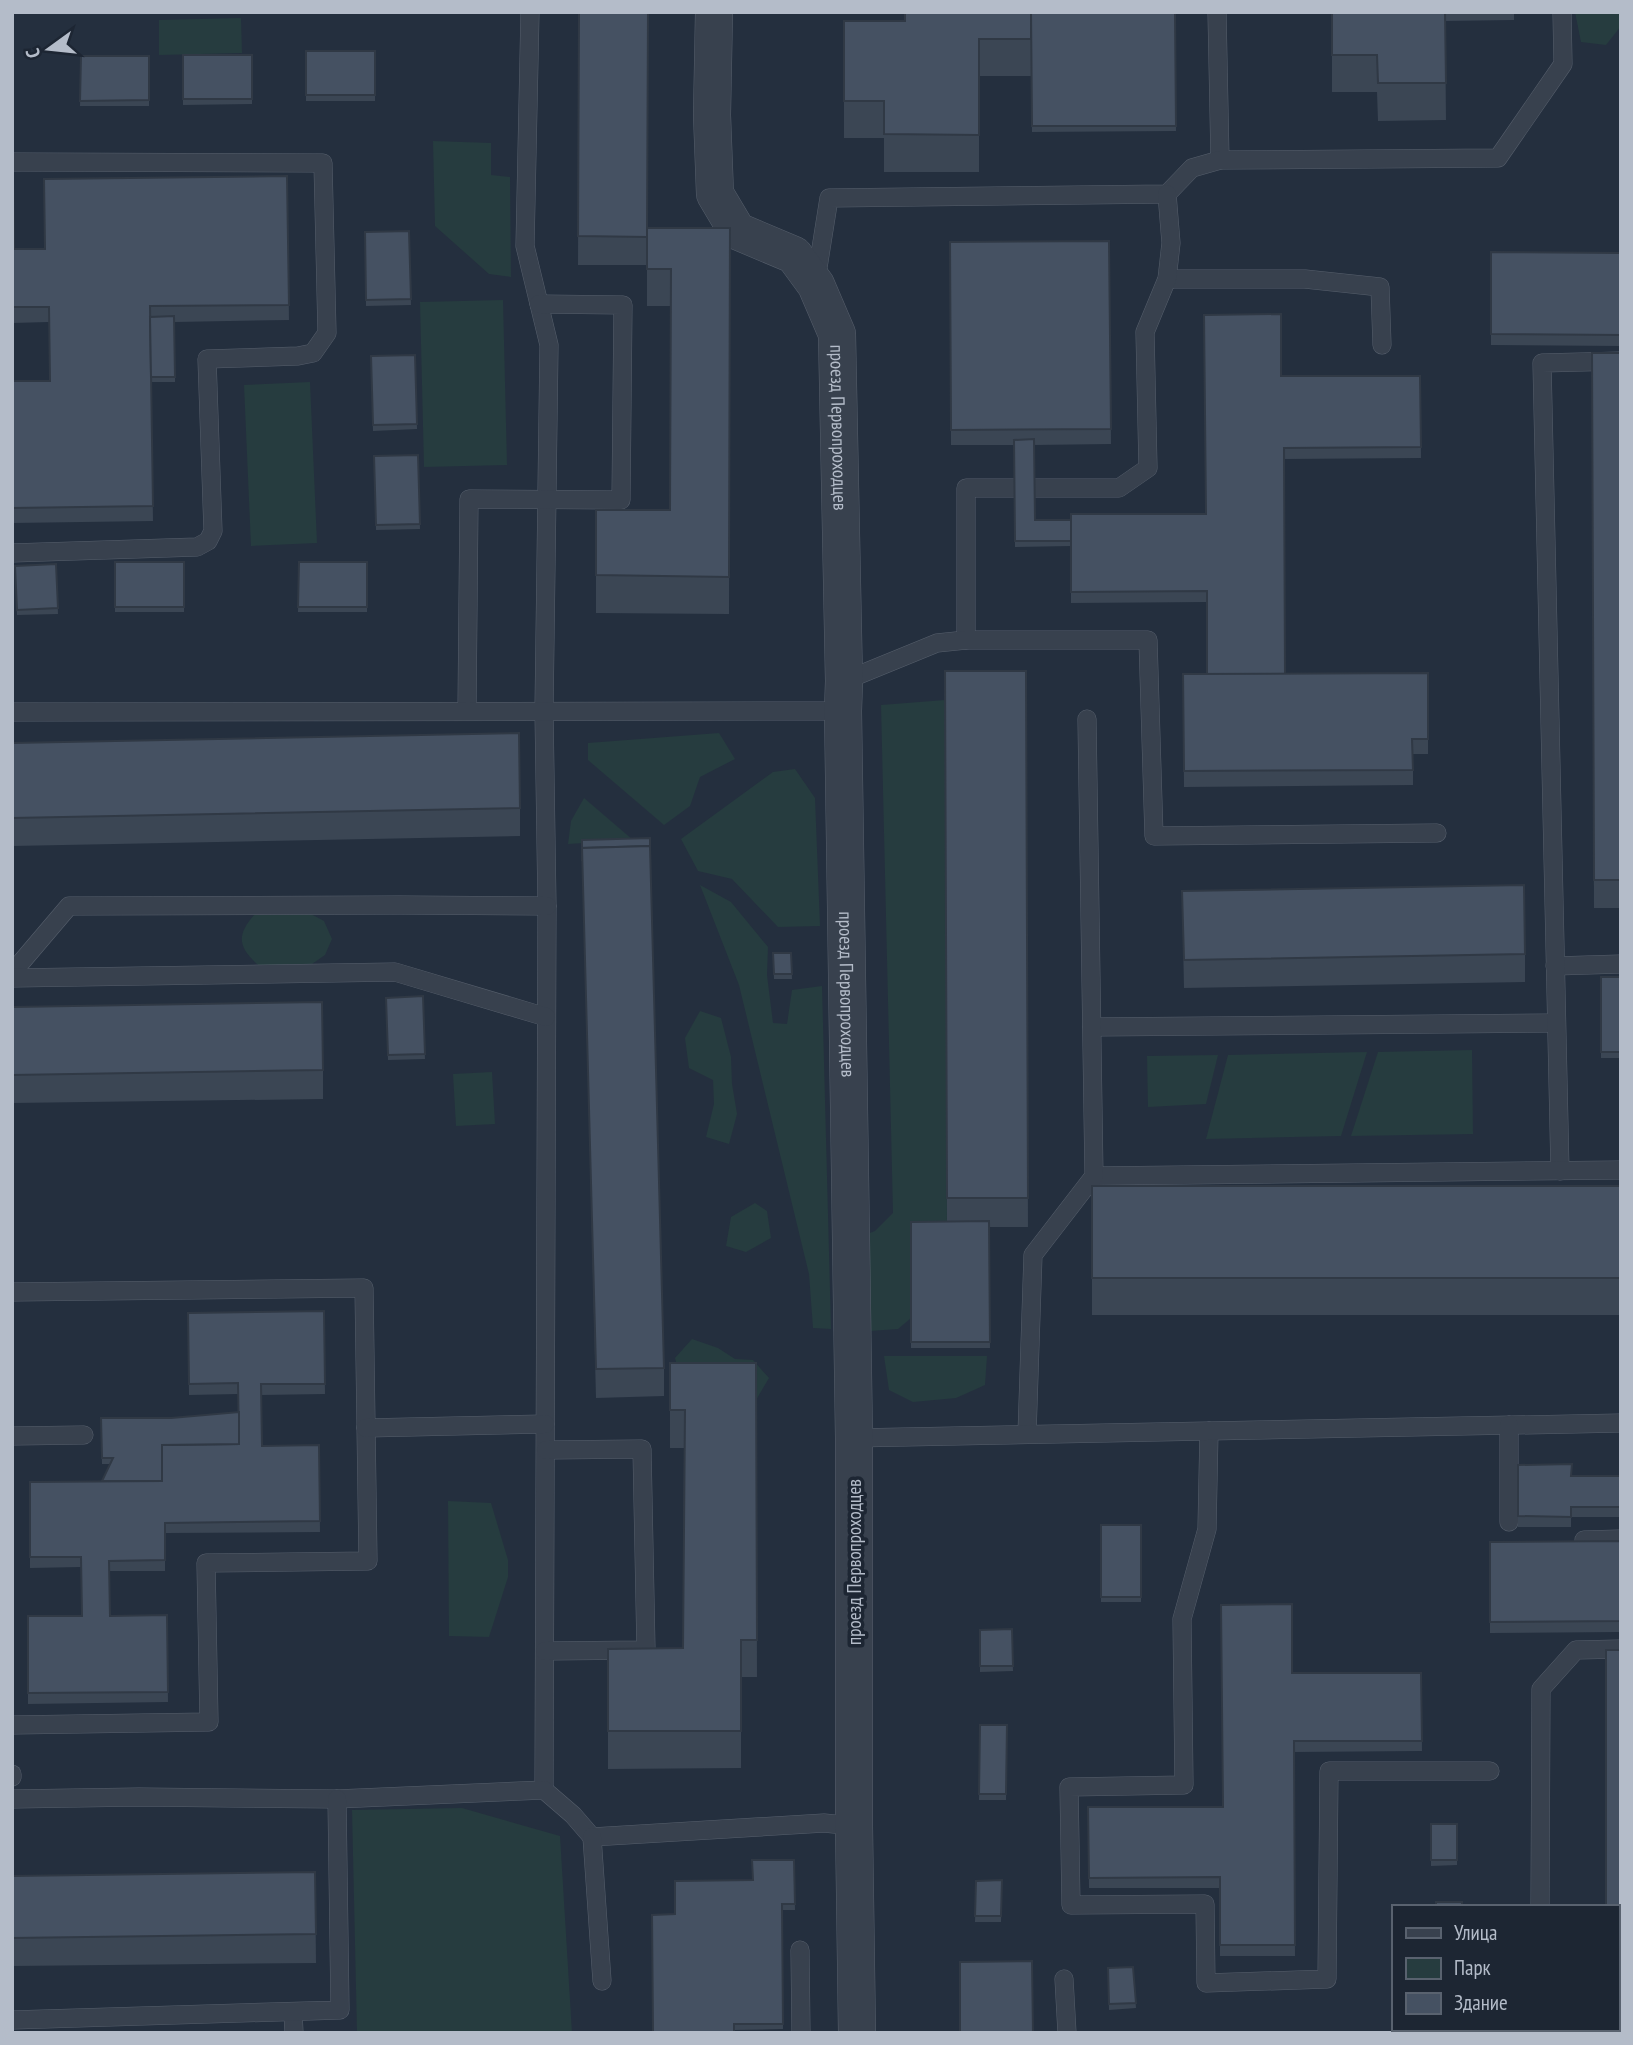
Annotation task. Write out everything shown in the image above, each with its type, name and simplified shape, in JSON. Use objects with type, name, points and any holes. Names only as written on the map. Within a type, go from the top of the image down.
[{"type":"street","name":"проезд Первопроходцев","points":[[713,12],[712,115],[715,194],[737,231],[794,254],[816,285],[837,334],[854,1438],[857,2033]]},
{"type":"lane","points":[[530,12],[525,246],[549,345],[544,711],[547,906],[544,1790]]},
{"type":"lane","points":[[1217,12],[1220,160]]},
{"type":"lane","points":[[816,285],[829,198],[1167,194],[1192,168],[1220,160],[1498,158],[1563,64],[1562,12]]},
{"type":"lane","points":[[12,162],[323,163],[327,333],[313,353],[298,356],[207,359],[214,531],[208,541],[197,547],[12,553]]},
{"type":"lane","points":[[966,639],[966,488],[1119,488],[1148,468],[1145,332],[1167,279],[1171,243],[1167,194]]},
{"type":"lane","points":[[1167,279],[1305,279],[1380,287],[1382,345]]},
{"type":"lane","points":[[467,711],[469,499],[621,500],[623,305],[540,304]]},
{"type":"lane","points":[[1560,1171],[1542,363],[1621,361]]},
{"type":"lane","points":[[12,712],[544,711],[843,696],[937,643],[966,639],[1148,640],[1154,836],[1437,832]]},
{"type":"lane","points":[[1027,1434],[1033,1255],[1094,1176],[1087,719]]},
{"type":"lane","points":[[12,976],[69,906],[547,906]]},
{"type":"lane","points":[[1555,965],[1621,964]]},
{"type":"lane","points":[[12,976],[395,972],[546,1017]]},
{"type":"lane","points":[[1092,1027],[1556,1023]]},
{"type":"lane","points":[[1094,1176],[1621,1170]]},
{"type":"lane","points":[[12,1292],[364,1288],[368,1561],[206,1563],[209,1722],[12,1724]]},
{"type":"lane","points":[[854,1438],[1621,1423]]},
{"type":"lane","points":[[366,1428],[545,1424]]},
{"type":"lane","points":[[1509,1425],[1509,1522]]},
{"type":"lane","points":[[1209,1431],[1207,1529],[1182,1619],[1184,1785],[1069,1787],[1071,1905],[1205,1904],[1206,1983],[1327,1979],[1329,1771],[1490,1771]]},
{"type":"lane","points":[[12,1436],[83,1435]]},
{"type":"lane","points":[[545,1651],[646,1650],[642,1449],[546,1450]]},
{"type":"lane","points":[[1584,1539],[1621,1539]]},
{"type":"lane","points":[[1540,1905],[1541,1689],[1576,1650],[1621,1649]]},
{"type":"lane","points":[[12,1799],[337,1799],[544,1790],[573,1815],[592,1837],[602,1981]]},
{"type":"lane","points":[[12,2020],[340,2010],[337,1799]]},
{"type":"lane","points":[[592,1837],[824,1824],[854,1826]]},
{"type":"lane","points":[[800,1950],[801,2033]]},
{"type":"lane","points":[[1064,1979],[1067,2033]]},
{"type":"lane","points":[[293,2012],[294,2033]]},
{"type":"lane","points":[[221,2014],[222,2033]]},
{"type":"green space","points":[[1575,12],[1621,12],[1621,26],[1606,45],[1581,42]]},
{"type":"green space","points":[[241,18],[242,53],[159,55],[159,20]]},
{"type":"green space","points":[[433,141],[491,143],[491,175],[510,177],[511,277],[489,274],[435,226]]},
{"type":"green space","points":[[503,300],[507,465],[424,467],[420,302]]},
{"type":"green space","points":[[310,382],[317,543],[251,546],[244,385]]},
{"type":"green space","points":[[945,700],[947,1227],[911,1227],[911,1318],[898,1329],[870,1331],[857,1238],[875,1231],[893,1213],[881,705]]},
{"type":"green space","points":[[719,733],[735,759],[700,777],[690,806],[664,825],[588,760],[588,743]]},
{"type":"green space","points":[[795,769],[815,798],[820,926],[778,927],[732,879],[698,871],[681,839],[773,772]]},
{"type":"green space","points":[[584,798],[633,840],[568,844],[571,821]]},
{"type":"green space","points":[[700,885],[731,902],[768,947],[767,975],[773,1023],[787,1024],[792,990],[822,986],[831,1329],[813,1328],[809,1274],[739,985]]},
{"type":"green space","points":[[309,913],[324,921],[332,939],[325,955],[309,966],[258,965],[246,952],[242,935],[255,914]]},
{"type":"green space","points":[[700,1011],[721,1018],[731,1057],[737,1114],[729,1144],[706,1137],[714,1104],[713,1080],[689,1068],[685,1038]]},
{"type":"green space","points":[[1472,1050],[1473,1134],[1351,1136],[1378,1052]]},
{"type":"green space","points":[[1367,1052],[1341,1136],[1206,1139],[1228,1055]]},
{"type":"green space","points":[[1218,1055],[1206,1104],[1148,1107],[1147,1056]]},
{"type":"green space","points":[[492,1072],[495,1124],[456,1126],[453,1074]]},
{"type":"green space","points":[[755,1203],[767,1211],[771,1238],[746,1252],[726,1246],[731,1217]]},
{"type":"green space","points":[[692,1339],[718,1348],[735,1359],[753,1360],[769,1378],[756,1400],[686,1400],[675,1358]]},
{"type":"green space","points":[[884,1356],[987,1356],[985,1385],[956,1398],[913,1402],[889,1390]]},
{"type":"green space","points":[[448,1501],[491,1503],[508,1560],[508,1577],[489,1637],[449,1636]]},
{"type":"green space","points":[[462,1808],[560,1836],[572,2033],[357,2033],[352,1810]]},
{"type":"building","points":[[579,12],[648,12],[647,237],[578,236]]},
{"type":"building","points":[[905,12],[1031,12],[1031,39],[979,39],[979,135],[884,134],[884,101],[844,101],[844,21],[905,21]]},
{"type":"building","points":[[1031,12],[1175,12],[1176,126],[1032,126]]},
{"type":"building","points":[[1332,12],[1445,12],[1446,83],[1378,83],[1377,55],[1332,55]]},
{"type":"building","points":[[306,51],[375,51],[375,95],[306,95]]},
{"type":"building","points":[[183,55],[252,55],[252,99],[183,99]]},
{"type":"building","points":[[81,56],[149,56],[149,100],[80,101]]},
{"type":"building","points":[[287,176],[289,305],[150,306],[153,506],[12,508],[12,381],[50,381],[49,307],[12,307],[12,178],[14,249],[45,249],[44,179]]},
{"type":"building","points":[[647,228],[730,228],[729,577],[596,575],[596,510],[670,510],[671,269],[647,269]]},
{"type":"building","points":[[409,231],[411,299],[366,300],[365,232]]},
{"type":"building","points":[[1109,241],[1111,429],[951,430],[950,242]]},
{"type":"building","points":[[1491,252],[1621,253],[1621,335],[1491,334]]},
{"type":"building","points":[[1281,314],[1281,376],[1420,376],[1421,447],[1284,448],[1285,674],[1207,674],[1207,591],[1071,592],[1071,514],[1206,514],[1204,315]]},
{"type":"building","points":[[174,316],[175,377],[151,377],[150,317]]},
{"type":"building","points":[[1592,353],[1621,353],[1621,880],[1594,880]]},
{"type":"building","points":[[415,355],[417,424],[373,425],[371,356]]},
{"type":"building","points":[[1034,439],[1035,520],[1071,520],[1071,541],[1015,541],[1014,440]]},
{"type":"building","points":[[418,455],[420,524],[376,525],[374,456]]},
{"type":"building","points":[[115,562],[184,562],[184,607],[115,607]]},
{"type":"building","points":[[299,562],[367,562],[367,607],[298,607]]},
{"type":"building","points":[[56,564],[58,608],[17,610],[15,566]]},
{"type":"building","points":[[945,671],[1026,671],[1028,1198],[947,1198]]},
{"type":"building","points":[[1428,673],[1428,739],[1412,739],[1413,770],[1184,771],[1183,674]]},
{"type":"building","points":[[519,733],[520,808],[12,818],[12,743]]},
{"type":"building","points":[[650,838],[650,846],[582,848],[582,840]]},
{"type":"building","points":[[650,846],[664,1368],[596,1369],[582,848]]},
{"type":"building","points":[[1524,885],[1525,954],[1184,960],[1182,891]]},
{"type":"building","points":[[773,953],[791,953],[792,974],[774,974]]},
{"type":"building","points":[[1601,977],[1621,977],[1621,1052],[1601,1052]]},
{"type":"building","points":[[423,996],[425,1054],[388,1055],[386,998]]},
{"type":"building","points":[[322,1002],[323,1070],[12,1075],[12,1007]]},
{"type":"building","points":[[1092,1186],[1621,1186],[1621,1278],[1092,1278]]},
{"type":"building","points":[[989,1221],[990,1342],[911,1342],[911,1222]]},
{"type":"building","points":[[324,1311],[325,1384],[261,1384],[262,1446],[319,1445],[320,1521],[165,1523],[165,1560],[109,1561],[110,1616],[167,1615],[168,1692],[28,1693],[28,1616],[82,1616],[81,1557],[30,1557],[30,1482],[162,1481],[162,1445],[239,1444],[238,1383],[189,1384],[188,1313]]},
{"type":"building","points":[[670,1363],[756,1363],[757,1640],[741,1640],[741,1731],[608,1731],[608,1649],[683,1648],[685,1410],[670,1410]]},
{"type":"building","points":[[239,1412],[239,1444],[162,1445],[162,1481],[102,1481],[113,1458],[102,1458],[101,1418],[171,1418]]},
{"type":"building","points":[[1572,1464],[1571,1476],[1621,1476],[1621,1507],[1571,1507],[1571,1517],[1518,1516],[1518,1465]]},
{"type":"building","points":[[1101,1525],[1141,1525],[1141,1597],[1101,1597]]},
{"type":"building","points":[[1621,1541],[1621,1621],[1490,1622],[1490,1542]]},
{"type":"building","points":[[1292,1604],[1292,1673],[1421,1673],[1422,1741],[1294,1741],[1295,1945],[1220,1945],[1220,1877],[1089,1878],[1088,1807],[1223,1807],[1221,1605]]},
{"type":"building","points":[[1012,1629],[1013,1666],[980,1666],[980,1630]]},
{"type":"building","points":[[1606,1650],[1621,1650],[1621,2033],[1606,2033],[1619,2031],[1619,1905],[1606,1905]]},
{"type":"building","points":[[980,1725],[1007,1725],[1006,1794],[979,1794]]},
{"type":"building","points":[[1431,1824],[1457,1824],[1457,1860],[1431,1860]]},
{"type":"building","points":[[752,1860],[794,1860],[795,1904],[782,1904],[783,2024],[734,2024],[734,2033],[653,2033],[652,1915],[675,1914],[675,1881],[753,1880]]},
{"type":"building","points":[[315,1872],[316,1934],[12,1938],[12,1876]]},
{"type":"building","points":[[1002,1880],[1001,1916],[975,1916],[976,1881]]},
{"type":"building","points":[[1436,1902],[1462,1902],[1462,1905],[1436,1905]]},
{"type":"building","points":[[1032,1961],[1033,2033],[960,2033],[960,1962]]},
{"type":"building","points":[[1133,1967],[1136,2003],[1109,2004],[1108,1968]]}]
